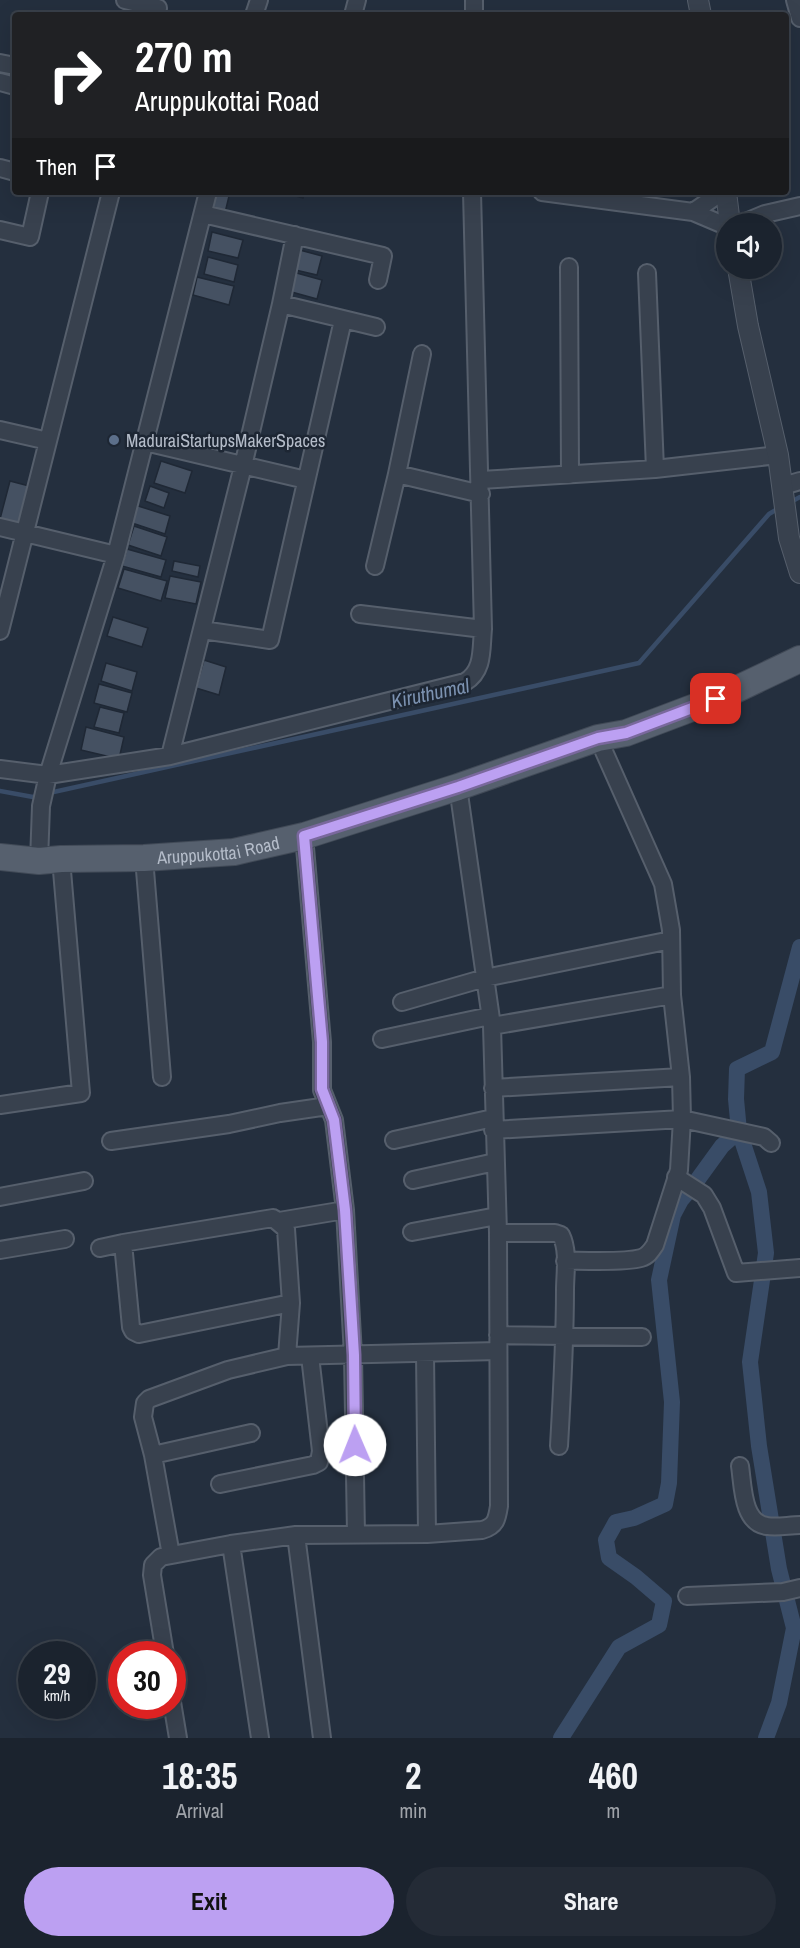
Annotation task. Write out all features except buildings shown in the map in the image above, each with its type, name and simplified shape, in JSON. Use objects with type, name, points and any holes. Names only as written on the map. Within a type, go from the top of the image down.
[{"type":"main road","name":"Aruppukottai Road","points":[[0,856],[50,860],[144,858],[234,852],[304,836],[458,787],[598,738],[626,733],[716,699],[800,659]]},
{"type":"main road","points":[[626,733],[680,724],[714,713],[800,674]]},
{"type":"street","points":[[125,0],[158,8]]},
{"type":"street","points":[[795,0],[800,18]]},
{"type":"street","points":[[0,230],[30,237],[39,195]]},
{"type":"street","points":[[0,631],[2,612],[48,441],[106,195]]},
{"type":"street","points":[[0,1105],[81,1093],[41,806],[116,555],[207,195]]},
{"type":"street","points":[[0,769],[47,780],[170,756],[465,682],[474,677],[479,668],[483,629],[472,195]]},
{"type":"street","points":[[565,195],[693,212],[716,222]]},
{"type":"street","points":[[693,212],[718,195]]},
{"type":"street","points":[[726,195],[729,213]]},
{"type":"street","points":[[769,213],[800,206]]},
{"type":"street","points":[[203,214],[383,256],[378,280]]},
{"type":"street","points":[[170,756],[243,466],[295,235]]},
{"type":"street","points":[[569,267],[570,475]]},
{"type":"street","points":[[647,273],[655,469]]},
{"type":"street","points":[[740,279],[748,326],[778,455],[791,484],[789,538],[800,573]]},
{"type":"street","points":[[281,304],[376,327]]},
{"type":"street","points":[[202,630],[270,640],[342,320]]},
{"type":"street","points":[[375,566],[422,354]]},
{"type":"street","points":[[0,430],[48,441]]},
{"type":"street","points":[[145,442],[306,480]]},
{"type":"street","points":[[397,474],[481,487],[570,475],[655,469],[778,455]]},
{"type":"street","points":[[0,527],[116,555]]},
{"type":"street","points":[[360,614],[483,629]]},
{"type":"street","points":[[598,738],[663,884],[671,940],[672,995],[681,1077],[682,1119],[679,1170],[682,1180],[704,1195],[718,1220],[734,1271],[738,1273],[800,1268]]},
{"type":"street","points":[[163,1641],[152,1575],[153,1565],[157,1560],[171,1555],[231,1544],[296,1535],[482,1530],[491,1528],[498,1519],[498,1225],[491,1021],[458,787]]},
{"type":"street","points":[[304,836],[322,1042],[322,1089],[334,1120],[345,1210],[354,1355],[357,1534]]},
{"type":"street","points":[[144,858],[162,1077]]},
{"type":"street","points":[[402,1002],[485,978],[671,940]]},
{"type":"street","points":[[382,1039],[672,995]]},
{"type":"street","points":[[493,1088],[681,1077]]},
{"type":"street","points":[[111,1141],[229,1124],[328,1106]]},
{"type":"street","points":[[394,1140],[493,1124],[682,1119],[764,1137],[771,1143]]},
{"type":"street","points":[[412,1180],[495,1162]]},
{"type":"street","points":[[566,1261],[643,1258],[650,1253],[654,1245],[682,1180]]},
{"type":"street","points":[[0,1197],[84,1181]]},
{"type":"street","points":[[279,1221],[345,1210]]},
{"type":"street","points":[[100,1248],[262,1219],[273,1218],[279,1221],[286,1229],[291,1303],[286,1356]]},
{"type":"street","points":[[412,1232],[498,1225],[561,1235],[566,1261],[560,1446]]},
{"type":"street","points":[[0,1250],[65,1239]]},
{"type":"street","points":[[123,1243],[131,1327],[136,1333],[291,1303]]},
{"type":"street","points":[[171,1555],[153,1455],[142,1417],[145,1403],[149,1399],[228,1370],[286,1356],[425,1353],[565,1336],[642,1337]]},
{"type":"street","points":[[425,1353],[427,1533]]},
{"type":"street","points":[[220,1484],[313,1466],[319,1462],[321,1451],[310,1356]]},
{"type":"street","points":[[153,1455],[251,1433]]},
{"type":"street","points":[[740,1466],[750,1517],[767,1527],[792,1525]]},
{"type":"street","points":[[296,1535],[322,1738]]},
{"type":"street","points":[[231,1544],[260,1738]]},
{"type":"street","points":[[687,1596],[794,1589]]},
{"type":"street","points":[[175,1719],[178,1738]]},
{"type":"waterway","name":"Kiruthumal","points":[[789,503],[800,497]]},
{"type":"waterway","name":"Kiruthumal","points":[[49,793],[639,663],[769,514],[779,508]]},
{"type":"waterway","name":"Kiruthumal","points":[[0,791],[33,797],[41,795]]},
{"type":"waterway","points":[[561,1738],[619,1647],[659,1625],[664,1601],[609,1558],[606,1540],[616,1522],[634,1518],[665,1504],[669,1483],[672,1402],[659,1280],[673,1215],[681,1200],[722,1146],[739,1131],[736,1099],[737,1069],[772,1052],[800,947]]},
{"type":"waterway","points":[[739,1131],[759,1192],[766,1253],[750,1362],[759,1446],[779,1569],[794,1628],[779,1703],[766,1738]]},
{"type":"place","name":"MaduraiStartupsMakerSpaces","points":[[114,440]]},
{"type":"route","points":[[355,1445],[354,1355],[345,1210],[334,1120],[322,1089],[322,1042],[304,836],[458,787],[598,738],[626,733],[716,699]]}]
